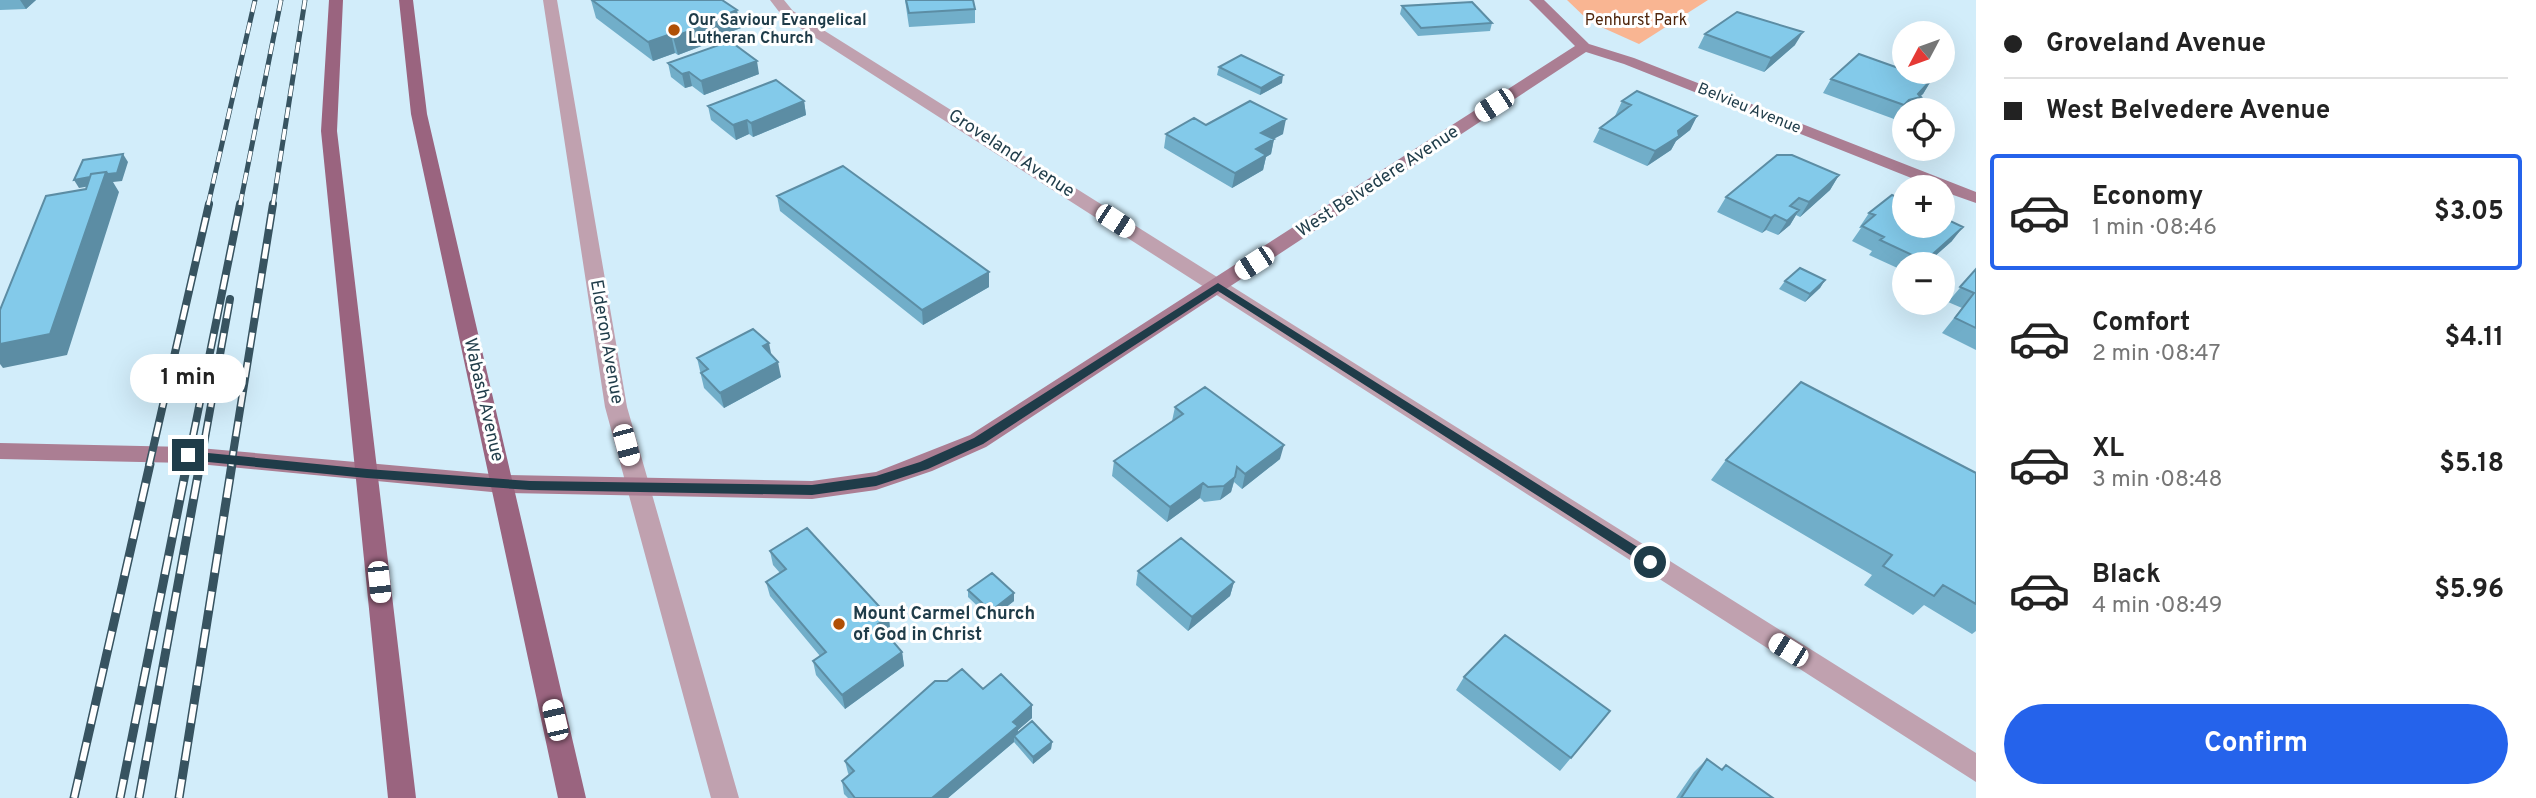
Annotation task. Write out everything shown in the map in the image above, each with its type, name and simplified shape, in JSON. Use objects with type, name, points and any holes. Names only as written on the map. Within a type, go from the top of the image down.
[{"type":"main road","points":[[336,0],[329,131],[402,798]]},
{"type":"main road","name":"Wabash Avenue","points":[[406,0],[419,114],[572,798]]},
{"type":"street","name":"Elderon Avenue","points":[[550,0],[616,407],[725,798]]},
{"type":"street","name":"Groveland Avenue","points":[[762,0],[1218,286],[1976,769]]},
{"type":"street","name":"Groveland Avenue","points":[[777,0],[788,14]]},
{"type":"street","name":"Belvieu Avenue","points":[[1536,0],[1584,47],[1629,61],[1976,198]]},
{"type":"street","name":"West Belvedere Avenue","points":[[1,453],[188,455],[367,474],[502,484],[638,489],[812,490],[876,481],[924,465],[978,441],[1584,47]]},
{"type":"green space","name":"Penhurst Park","points":[[1567,0],[1708,0],[1639,44],[1590,22]]},
{"type":"building","points":[[592,0],[722,0],[737,10],[727,14],[730,16],[673,37],[671,34],[648,42]]},
{"type":"building","points":[[906,0],[973,0],[975,9],[909,13]]},
{"type":"building","points":[[1472,2],[1492,23],[1421,28],[1402,6]]},
{"type":"building","points":[[1737,12],[1803,32],[1771,58],[1705,34]]},
{"type":"building","points":[[730,41],[757,61],[701,81],[689,72],[682,74],[668,63]]},
{"type":"building","points":[[1859,54],[1892,66],[1892,84],[1927,84],[1918,94],[1921,97],[1892,98],[1892,101],[1831,79]]},
{"type":"building","points":[[1241,55],[1283,75],[1261,88],[1219,67]]},
{"type":"building","points":[[776,80],[804,101],[751,123],[747,120],[733,125],[708,106]]},
{"type":"building","points":[[1637,91],[1697,116],[1678,131],[1679,136],[1655,151],[1600,128],[1631,105],[1622,101]]},
{"type":"building","points":[[1250,101],[1286,119],[1261,133],[1274,139],[1256,149],[1266,155],[1235,173],[1166,134],[1194,118],[1206,125]]},
{"type":"building","points":[[123,154],[117,173],[91,174],[90,177],[74,180],[83,160]]},
{"type":"building","points":[[1777,155],[1792,155],[1839,175],[1809,202],[1799,198],[1790,206],[1799,210],[1787,221],[1775,215],[1771,218],[1726,197]]},
{"type":"building","points":[[843,166],[989,272],[922,310],[777,196]]},
{"type":"building","points":[[106,172],[50,334],[0,344],[0,310],[46,196],[86,189],[91,174]]},
{"type":"building","points":[[1892,195],[1892,238],[1951,238],[1935,252],[1906,252],[1880,240],[1884,237],[1862,226],[1875,215],[1869,213]]},
{"type":"building","points":[[1955,223],[1963,227],[1955,234]]},
{"type":"building","points":[[1800,268],[1825,280],[1810,294],[1785,281]]},
{"type":"building","points":[[1976,269],[1976,328],[1955,318],[1974,293],[1960,287]]},
{"type":"building","points":[[753,329],[769,343],[763,346],[778,362],[720,393],[701,373],[708,369],[697,358]]},
{"type":"building","points":[[1801,382],[1976,473],[1976,604],[1943,585],[1934,596],[1883,566],[1892,555],[1726,460]]},
{"type":"building","points":[[1205,387],[1284,445],[1245,474],[1237,467],[1235,477],[1224,486],[1208,487],[1203,483],[1170,507],[1114,461],[1183,414],[1175,407]]},
{"type":"building","points":[[807,528],[889,617],[878,624],[902,652],[842,695],[813,661],[826,652],[766,582],[786,569],[770,551]]},
{"type":"building","points":[[1181,538],[1234,582],[1192,617],[1138,571]]},
{"type":"building","points":[[992,573],[1014,593],[991,611],[968,590]]},
{"type":"building","points":[[1505,635],[1610,711],[1571,758],[1464,677]]},
{"type":"building","points":[[962,669],[983,689],[1001,674],[1032,705],[1013,722],[1018,726],[932,798],[855,798],[842,781],[854,771],[845,761],[935,681],[947,681]]},
{"type":"building","points":[[1032,721],[1052,742],[1033,757],[1014,736]]},
{"type":"building","points":[[1707,759],[1722,770],[1726,765],[1773,798],[1681,798]]},
{"type":"railway","points":[[208,205],[255,0]]},
{"type":"railway","points":[[240,205],[281,0]]},
{"type":"railway","points":[[273,205],[305,0]]},
{"type":"railway","points":[[149,466],[209,204]]},
{"type":"railway","points":[[187,466],[240,204]]},
{"type":"railway","points":[[231,466],[273,204]]},
{"type":"railway","points":[[200,466],[230,299]]},
{"type":"railway","points":[[74,798],[150,464]]},
{"type":"railway","points":[[120,798],[187,464]]},
{"type":"railway","points":[[139,798],[200,464]]},
{"type":"railway","points":[[179,798],[232,464]]},
{"type":"place","name":"Our Saviour Evangelical Lutheran Church","points":[[674,30]]},
{"type":"place","name":"Mount Carmel Church of God in Christ","points":[[839,624]]},
{"type":"route","points":[[188,455],[367,474],[502,484],[638,489],[812,490],[876,481],[924,465],[978,441],[1218,286],[1650,562]]}]
